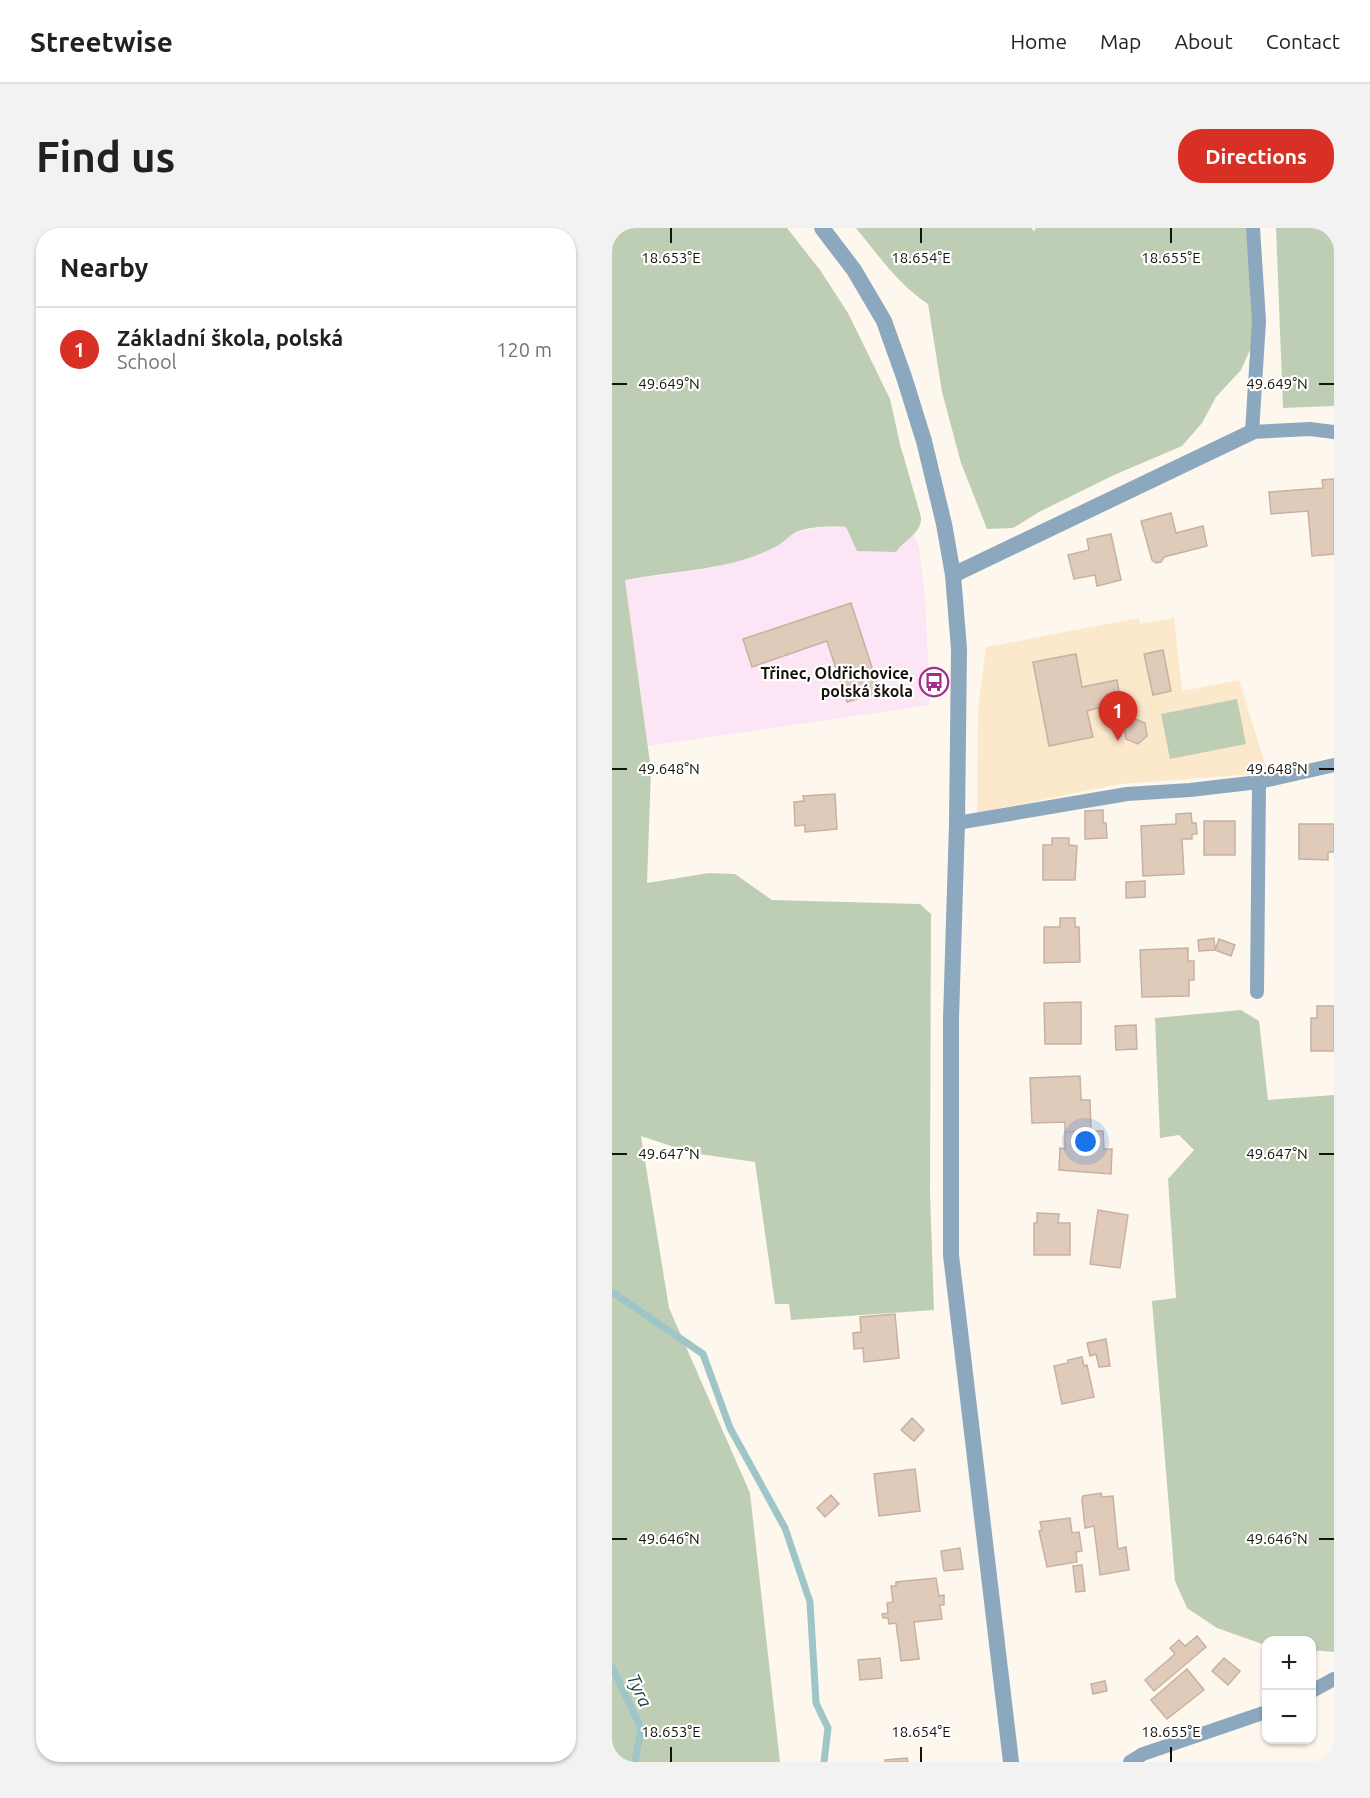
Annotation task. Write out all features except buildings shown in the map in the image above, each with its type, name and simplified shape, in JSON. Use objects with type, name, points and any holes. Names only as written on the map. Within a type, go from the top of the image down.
[{"type":"street","points":[[822,228],[854,270],[884,321],[924,441],[944,524],[953,575],[959,649],[951,1019],[951,1255],[1011,1762]]},
{"type":"street","points":[[953,575],[1252,432]]},
{"type":"lane","points":[[1253,228],[1259,321],[1252,432],[1310,429],[1334,432]]},
{"type":"lane","points":[[957,823],[1127,794],[1259,782],[1334,765]]},
{"type":"lane","points":[[1257,992],[1259,782]]},
{"type":"lane","points":[[1316,1688],[1334,1679]]},
{"type":"lane","points":[[1130,1762],[1143,1754],[1262,1713]]},
{"type":"shaded area","points":[[835,525],[846,527],[857,551],[896,552],[903,542],[914,535],[919,548],[925,594],[930,705],[648,746],[625,580],[712,568],[755,555],[778,545],[797,532]]},
{"type":"shaded area","points":[[1139,618],[1140,624],[1174,618],[1182,691],[1239,680],[1268,773],[1121,784],[977,813],[978,709],[986,647]]},
{"type":"green space","points":[[612,228],[787,228],[820,270],[848,313],[890,399],[921,517],[919,528],[896,552],[857,551],[846,527],[821,527],[796,532],[777,546],[741,560],[702,569],[625,580],[651,770],[647,883],[709,873],[735,874],[772,900],[920,904],[931,914],[930,1192],[934,1310],[791,1320],[789,1304],[775,1304],[755,1162],[692,1153],[641,1136],[669,1308],[750,1493],[780,1762],[612,1762]]},
{"type":"green space","points":[[856,228],[1031,228],[1034,231],[1036,228],[1246,228],[1250,258],[1254,341],[1241,370],[1216,397],[1202,423],[1182,446],[1114,475],[1039,512],[1013,528],[987,529],[961,463],[942,392],[928,304],[898,279]]},
{"type":"green space","points":[[1276,228],[1334,228],[1334,406],[1283,408]]},
{"type":"green space","points":[[1237,699],[1246,744],[1170,759],[1161,714]]},
{"type":"green space","points":[[1241,1010],[1259,1021],[1268,1100],[1334,1095],[1334,1652],[1316,1650],[1316,1636],[1262,1636],[1262,1644],[1217,1628],[1187,1608],[1175,1581],[1152,1301],[1176,1298],[1168,1179],[1194,1150],[1179,1135],[1160,1138],[1155,1018]]},
{"type":"waterway","points":[[612,1292],[703,1354],[730,1428],[785,1528],[810,1602],[816,1703],[828,1728],[824,1762]]},
{"type":"waterway","name":"Tyra","points":[[612,1667],[641,1728],[635,1762]]},
{"type":"place","name":"Třinec, Oldřichovice, polská škola","points":[[934,682]]},
{"type":"place","name":"Základní škola, polská","points":[[1118,741]]}]
